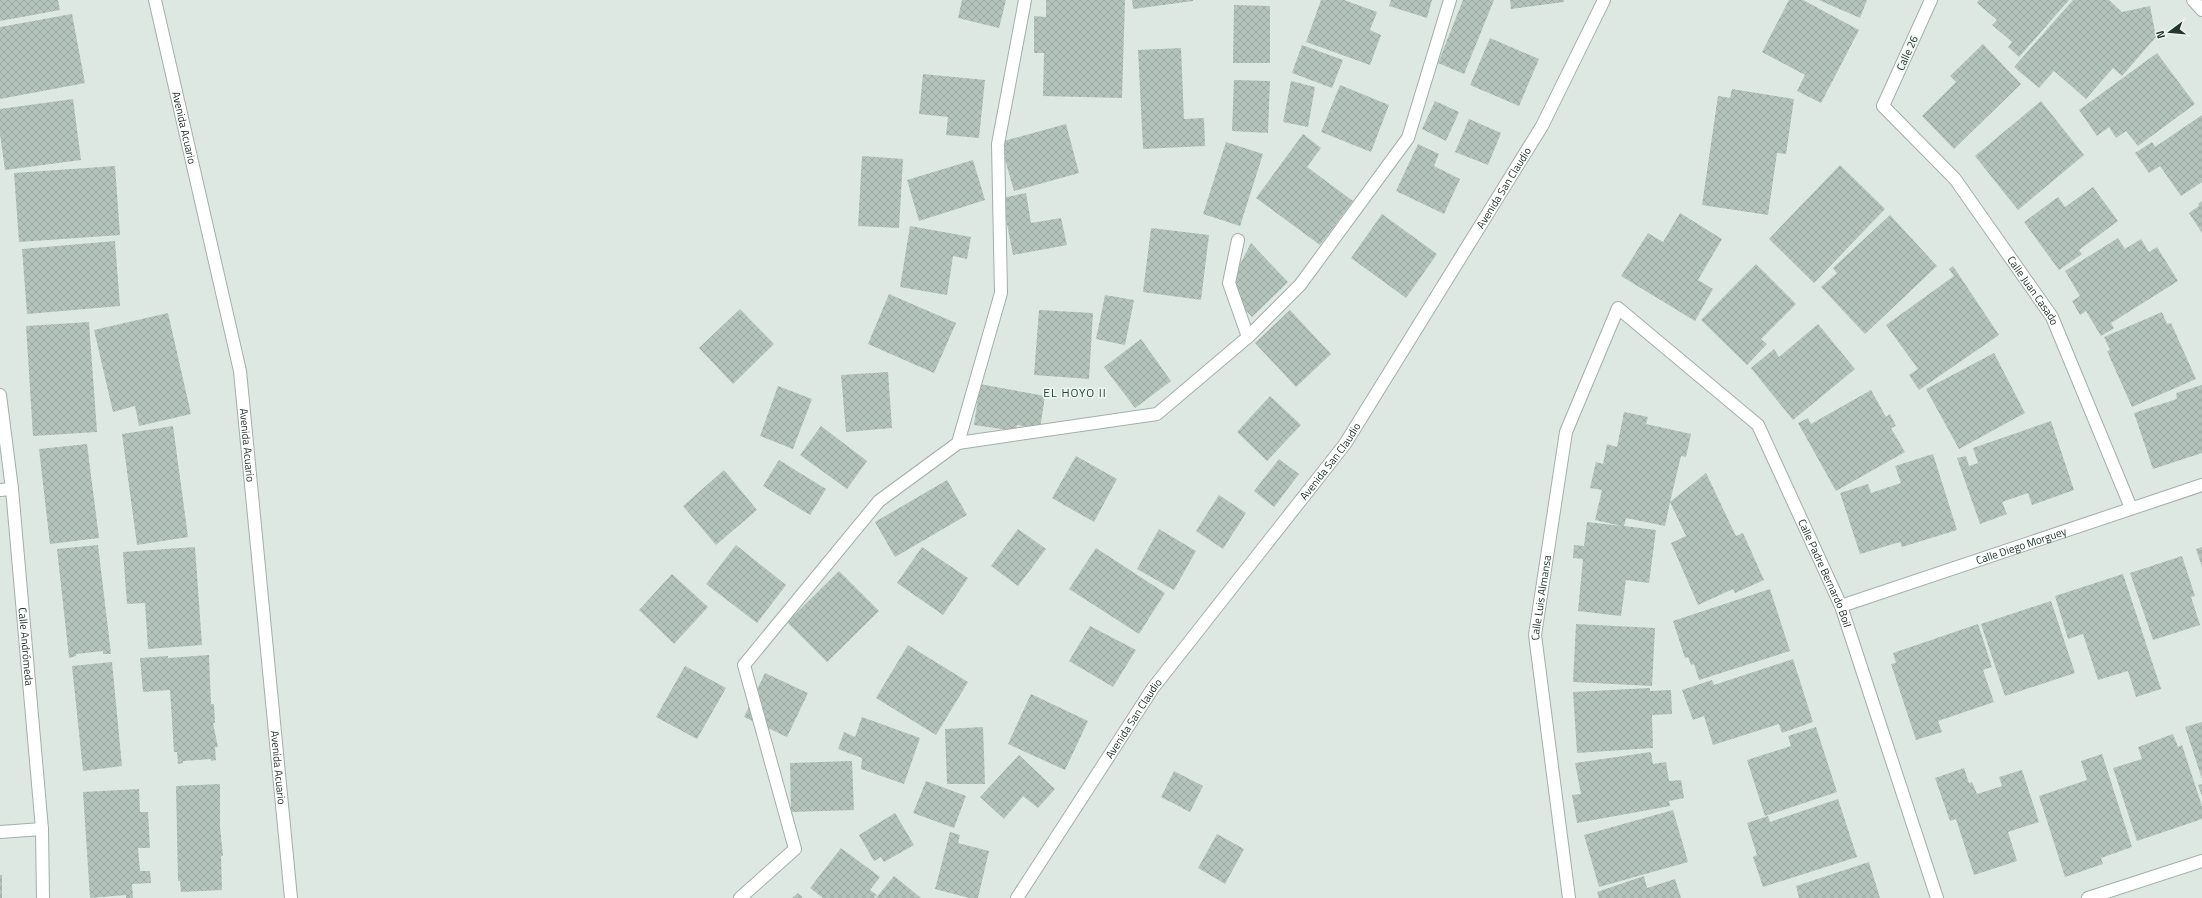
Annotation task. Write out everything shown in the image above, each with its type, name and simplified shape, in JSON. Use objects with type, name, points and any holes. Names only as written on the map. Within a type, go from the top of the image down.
[{"type":"street","name":"Avenida Acuario","points":[[155,0],[240,370],[291,898]]},
{"type":"street","points":[[958,444],[1001,293],[998,144],[1025,0]]},
{"type":"street","points":[[740,898],[795,849],[744,665],[879,501],[958,444],[1157,414],[1248,337],[1300,285],[1408,138],[1450,0]]},
{"type":"street","name":"Avenida San Claudio","points":[[1017,898],[1153,688],[1345,444],[1542,126],[1604,0]]},
{"type":"street","name":"Calle 26","points":[[1883,106],[1930,0]]},
{"type":"street","points":[[2194,0],[2202,10]]},
{"type":"street","name":"Calle Juan Casado","points":[[1883,106],[1955,179],[2052,317],[2131,508]]},
{"type":"street","points":[[1238,240],[1229,283],[1248,337]]},
{"type":"street","name":"Calle Padre Bernardo Boil","points":[[1618,308],[1758,426],[1841,606],[1937,898]]},
{"type":"street","name":"Calle Luis Almansa","points":[[1569,898],[1535,635],[1566,432],[1618,308]]},
{"type":"street","name":"Calle Andrómeda","points":[[0,395],[6,490],[42,829],[43,898]]},
{"type":"street","name":"Calle Diego Morguey","points":[[1841,606],[2202,485]]},
{"type":"street","points":[[0,832],[42,829]]},
{"type":"street","points":[[2088,898],[2202,861]]},
{"type":"building","points":[[0,0],[58,0],[60,10],[0,21]]},
{"type":"building","points":[[962,0],[1006,0],[999,28],[958,18]]},
{"type":"building","points":[[1046,0],[1125,0],[1122,98],[1043,96],[1044,53],[1034,53],[1034,16],[1046,17]]},
{"type":"building","points":[[1132,0],[1193,0],[1193,1],[1133,9]]},
{"type":"building","points":[[1321,0],[1344,0],[1377,12],[1370,30],[1381,35],[1370,65],[1306,42]]},
{"type":"building","points":[[1391,0],[1432,0],[1427,18],[1389,6]]},
{"type":"building","points":[[1463,0],[1494,0],[1464,74],[1438,63]]},
{"type":"building","points":[[1510,0],[1564,0],[1564,2],[1511,9]]},
{"type":"building","points":[[1789,0],[1803,0],[1859,30],[1821,103],[1797,91],[1805,75],[1762,52]]},
{"type":"building","points":[[1819,0],[1867,0],[1860,18]]},
{"type":"building","points":[[1979,0],[2069,0],[2019,57],[2008,47],[2012,42],[1992,25],[1997,20],[1977,3]]},
{"type":"building","points":[[2073,0],[2109,0],[2122,12],[2150,6],[2156,37],[2122,76],[2113,68],[2086,99],[2054,71],[2039,88],[2014,67]]},
{"type":"building","points":[[1234,5],[1270,6],[1270,63],[1233,63]]},
{"type":"building","points":[[72,14],[85,83],[0,99],[0,27]]},
{"type":"building","points":[[1490,38],[1539,59],[1519,106],[1470,85]]},
{"type":"building","points":[[1983,44],[2021,84],[1954,149],[1922,116],[1956,82],[1950,76]]},
{"type":"building","points":[[1302,45],[1343,60],[1332,88],[1292,73]]},
{"type":"building","points":[[1181,48],[1184,119],[1204,118],[1205,146],[1143,149],[1138,50]]},
{"type":"building","points":[[2157,53],[2195,104],[2138,146],[2126,131],[2116,138],[2109,127],[2097,136],[2079,110]]},
{"type":"building","points":[[923,74],[985,80],[979,138],[946,135],[948,117],[919,114]]},
{"type":"building","points":[[1234,80],[1270,81],[1268,133],[1232,131]]},
{"type":"building","points":[[1291,81],[1315,87],[1308,127],[1283,122]]},
{"type":"building","points":[[1340,85],[1389,105],[1371,152],[1321,132]]},
{"type":"building","points":[[1732,89],[1794,99],[1786,154],[1777,153],[1768,215],[1702,205],[1718,96],[1730,98]]},
{"type":"building","points":[[73,99],[81,160],[5,170],[0,134],[0,109]]},
{"type":"building","points":[[1435,101],[1459,112],[1446,141],[1422,129]]},
{"type":"building","points":[[2041,101],[2084,155],[2018,210],[1975,156]]},
{"type":"building","points":[[2202,115],[2202,182],[2181,196],[2160,166],[2149,173],[2135,153],[2152,142],[2155,147]]},
{"type":"building","points":[[1469,119],[1501,133],[1488,165],[1455,152]]},
{"type":"building","points":[[1066,124],[1079,173],[1014,191],[1000,142]]},
{"type":"building","points":[[1303,134],[1321,148],[1307,167],[1353,201],[1320,245],[1256,198]]},
{"type":"building","points":[[1226,142],[1263,154],[1240,226],[1203,214]]},
{"type":"building","points":[[1418,144],[1439,154],[1434,166],[1460,179],[1444,214],[1396,191]]},
{"type":"building","points":[[862,156],[903,159],[899,228],[858,226]]},
{"type":"building","points":[[973,160],[985,200],[919,221],[907,180]]},
{"type":"building","points":[[1840,165],[1885,209],[1814,283],[1769,239]]},
{"type":"building","points":[[115,166],[120,235],[19,242],[14,173]]},
{"type":"building","points":[[2093,187],[2118,221],[2079,250],[2082,254],[2059,270],[2024,222],[2058,197],[2065,207]]},
{"type":"building","points":[[1026,193],[1031,223],[1061,218],[1067,245],[1013,255],[1002,198]]},
{"type":"building","points":[[2202,201],[2202,233],[2189,213],[2199,206],[2198,204]]},
{"type":"building","points":[[1680,213],[1722,239],[1698,280],[1713,289],[1695,321],[1621,276],[1648,233],[1663,242]]},
{"type":"building","points":[[1382,214],[1437,254],[1406,298],[1351,258]]},
{"type":"building","points":[[1890,215],[1937,266],[1865,334],[1821,287],[1837,273],[1833,268]]},
{"type":"building","points":[[910,226],[971,237],[967,259],[953,256],[947,295],[900,287]]},
{"type":"building","points":[[1151,228],[1209,235],[1201,300],[1143,292]]},
{"type":"building","points":[[2118,238],[2125,249],[2141,239],[2149,252],[2157,247],[2178,281],[2111,323],[2114,328],[2101,336],[2086,311],[2080,315],[2072,301],[2080,296],[2065,271]]},
{"type":"building","points":[[115,241],[120,306],[27,314],[22,249]]},
{"type":"building","points":[[1251,243],[1288,282],[1252,317],[1238,302],[1232,280]]},
{"type":"building","points":[[1756,264],[1796,304],[1761,339],[1767,344],[1747,365],[1701,320]]},
{"type":"building","points":[[1953,266],[1999,335],[1919,390],[1909,375],[1918,369],[1886,325],[1954,276],[1949,269]]},
{"type":"building","points":[[889,294],[956,323],[934,373],[868,344]]},
{"type":"building","points":[[1105,295],[1134,300],[1125,345],[1096,339]]},
{"type":"building","points":[[740,309],[774,344],[733,384],[699,348]]},
{"type":"building","points":[[1039,310],[1093,313],[1089,379],[1034,375]]},
{"type":"building","points":[[1290,310],[1331,354],[1296,387],[1255,343]]},
{"type":"building","points":[[2162,312],[2167,324],[2171,323],[2196,379],[2132,407],[2107,351],[2110,350],[2104,337]]},
{"type":"building","points":[[168,313],[191,414],[139,426],[135,406],[113,412],[94,330]]},
{"type":"building","points":[[89,322],[97,432],[33,436],[26,326]]},
{"type":"building","points":[[1818,324],[1855,369],[1793,420],[1751,368],[1774,349],[1779,357]]},
{"type":"building","points":[[1141,339],[1171,381],[1135,408],[1104,367]]},
{"type":"building","points":[[1994,353],[2025,413],[1959,449],[1926,389]]},
{"type":"building","points":[[888,372],[892,428],[846,432],[841,375]]},
{"type":"building","points":[[980,384],[1045,396],[1040,429],[1017,425],[1015,431],[974,425]]},
{"type":"building","points":[[2202,385],[2202,453],[2153,469],[2134,413],[2177,399],[2176,393]]},
{"type":"building","points":[[778,386],[812,399],[793,449],[760,436]]},
{"type":"building","points":[[1871,390],[1886,417],[1890,414],[1896,426],[1891,428],[1905,452],[1836,491],[1798,423],[1808,418],[1811,424]]},
{"type":"building","points":[[1270,396],[1301,425],[1267,461],[1237,432]]},
{"type":"building","points":[[1624,412],[1648,417],[1646,424],[1691,434],[1686,457],[1681,456],[1665,526],[1626,518],[1624,526],[1656,530],[1649,583],[1626,580],[1621,616],[1578,611],[1583,559],[1573,558],[1574,545],[1584,546],[1587,522],[1622,526],[1595,520],[1602,490],[1590,488],[1596,462],[1603,464],[1607,444],[1617,447]]},
{"type":"building","points":[[2051,421],[2074,490],[2032,505],[2028,493],[2002,502],[2007,514],[1980,524],[1957,458],[1966,456],[1969,466],[1978,463],[1973,448]]},
{"type":"building","points":[[173,426],[188,537],[137,545],[122,434]]},
{"type":"building","points":[[821,426],[867,461],[847,489],[800,455]]},
{"type":"building","points":[[87,444],[99,538],[50,544],[39,449]]},
{"type":"building","points":[[1933,454],[1957,530],[1902,547],[1900,542],[1860,554],[1840,493],[1868,484],[1871,493],[1901,483],[1895,466]]},
{"type":"building","points":[[1076,456],[1117,479],[1094,522],[1052,498]]},
{"type":"building","points":[[1279,459],[1299,474],[1274,507],[1254,491]]},
{"type":"building","points":[[779,460],[826,489],[810,515],[763,486]]},
{"type":"building","points":[[724,470],[757,510],[716,545],[683,506]]},
{"type":"building","points":[[1706,473],[1736,536],[1743,533],[1764,580],[1735,593],[1733,589],[1698,605],[1671,543],[1686,536],[1670,502]]},
{"type":"building","points":[[947,480],[967,515],[895,557],[875,522]]},
{"type":"building","points":[[1219,495],[1246,513],[1223,549],[1196,531]]},
{"type":"building","points":[[1018,529],[1046,549],[1018,586],[991,566]]},
{"type":"building","points":[[1159,529],[1196,551],[1174,590],[1137,569]]},
{"type":"building","points":[[98,545],[111,654],[103,654],[103,651],[76,654],[76,656],[69,658],[57,549]]},
{"type":"building","points":[[736,545],[786,585],[757,623],[706,584]]},
{"type":"building","points":[[195,547],[202,645],[148,649],[145,603],[127,604],[123,552]]},
{"type":"building","points":[[922,547],[968,578],[943,615],[897,583]]},
{"type":"building","points":[[2202,547],[2202,567],[2196,549]]},
{"type":"building","points":[[1096,548],[1165,593],[1139,634],[1069,589]]},
{"type":"building","points":[[2182,556],[2195,596],[2191,597],[2200,625],[2153,640],[2130,573]]},
{"type":"building","points":[[839,571],[879,611],[827,662],[787,622]]},
{"type":"building","points":[[672,574],[708,607],[674,644],[639,610]]},
{"type":"building","points":[[2123,574],[2161,689],[2136,697],[2128,671],[2098,680],[2083,634],[2068,639],[2055,596]]},
{"type":"building","points":[[1770,589],[1790,651],[1699,680],[1694,664],[1691,665],[1688,657],[1685,658],[1673,621]]},
{"type":"building","points":[[2051,601],[2075,673],[2005,696],[1981,624]]},
{"type":"building","points":[[1576,624],[1655,628],[1652,686],[1573,682]]},
{"type":"building","points":[[1978,624],[1992,667],[1983,670],[1994,702],[1938,721],[1942,732],[1916,740],[1891,664],[1896,663],[1893,653]]},
{"type":"building","points":[[1090,626],[1136,650],[1113,687],[1069,661]]},
{"type":"building","points":[[908,645],[968,682],[936,735],[876,698]]},
{"type":"building","points":[[209,655],[211,704],[214,704],[215,723],[213,723],[218,747],[215,747],[216,760],[183,761],[183,763],[178,764],[177,752],[174,752],[170,690],[143,692],[140,658],[168,656],[168,658]]},
{"type":"building","points":[[1793,659],[1813,722],[1782,733],[1779,724],[1713,745],[1704,716],[1693,720],[1682,690],[1712,680],[1714,685]]},
{"type":"building","points":[[112,662],[122,766],[83,771],[72,666]]},
{"type":"building","points":[[685,666],[726,688],[697,739],[656,717]]},
{"type":"building","points":[[765,673],[808,693],[787,737],[744,717]]},
{"type":"building","points":[[1650,688],[1650,691],[1671,690],[1672,714],[1652,715],[1653,748],[1577,753],[1573,692]]},
{"type":"building","points":[[1031,694],[1088,721],[1065,770],[1008,744]]},
{"type":"building","points":[[862,717],[920,738],[904,784],[861,769],[862,758],[838,749],[844,732],[855,737]]},
{"type":"building","points":[[2202,722],[2202,779],[2185,727]]},
{"type":"building","points":[[983,727],[985,784],[947,784],[945,729]]},
{"type":"building","points":[[1816,727],[1837,792],[1765,816],[1747,760],[1791,746],[1788,736]]},
{"type":"building","points":[[2173,734],[2178,747],[2182,745],[2202,806],[2202,819],[2137,841],[2113,768],[2142,759],[2138,747]]},
{"type":"building","points":[[1651,752],[1653,764],[1666,762],[1669,781],[1681,780],[1684,798],[1669,801],[1670,806],[1577,823],[1572,795],[1581,794],[1575,763]]},
{"type":"building","points":[[2102,754],[2132,847],[2101,858],[2103,864],[2065,877],[2039,796],[2087,780],[2081,761]]},
{"type":"building","points":[[1019,755],[1055,789],[1038,808],[1023,796],[1004,819],[980,797]]},
{"type":"building","points":[[852,761],[854,810],[791,812],[790,763]]},
{"type":"building","points":[[1964,768],[1969,783],[1972,782],[1977,794],[2002,786],[1999,777],[2022,770],[2039,822],[2008,832],[2017,861],[1974,875],[1956,819],[1950,821],[1935,778]]},
{"type":"building","points":[[1174,771],[1203,786],[1190,812],[1161,797]]},
{"type":"building","points":[[926,781],[966,796],[954,828],[913,813]]},
{"type":"building","points":[[220,784],[220,827],[223,856],[221,856],[222,890],[181,892],[180,881],[178,881],[176,786]]},
{"type":"building","points":[[2202,784],[2202,796],[2198,785]]},
{"type":"building","points":[[139,789],[140,812],[148,812],[150,848],[138,848],[140,871],[150,871],[151,883],[132,884],[133,898],[126,898],[126,895],[90,898],[83,792]]},
{"type":"building","points":[[1838,799],[1857,857],[1763,887],[1753,857],[1757,855],[1747,823],[1768,816],[1770,822]]},
{"type":"building","points":[[1673,810],[1688,862],[1599,887],[1584,835]]},
{"type":"building","points":[[895,813],[914,845],[884,862],[881,857],[874,861],[859,835]]},
{"type":"building","points":[[950,832],[960,835],[958,843],[989,851],[978,898],[969,898],[935,889]]},
{"type":"building","points":[[1217,834],[1244,849],[1225,884],[1198,868]]},
{"type":"building","points":[[841,848],[880,877],[870,890],[877,895],[874,898],[823,898],[810,888]]},
{"type":"building","points":[[1869,862],[1880,898],[1799,898],[1796,886]]},
{"type":"building","points":[[0,875],[2,875],[2,898],[0,898]]},
{"type":"building","points":[[894,876],[921,898],[876,898]]},
{"type":"building","points":[[1644,876],[1647,888],[1675,879],[1681,898],[1599,898],[1597,892]]},
{"type":"building","points":[[798,893],[803,898],[792,898]]},
{"type":"district","name":"EL HOYO II","points":[[1075,392]]}]
